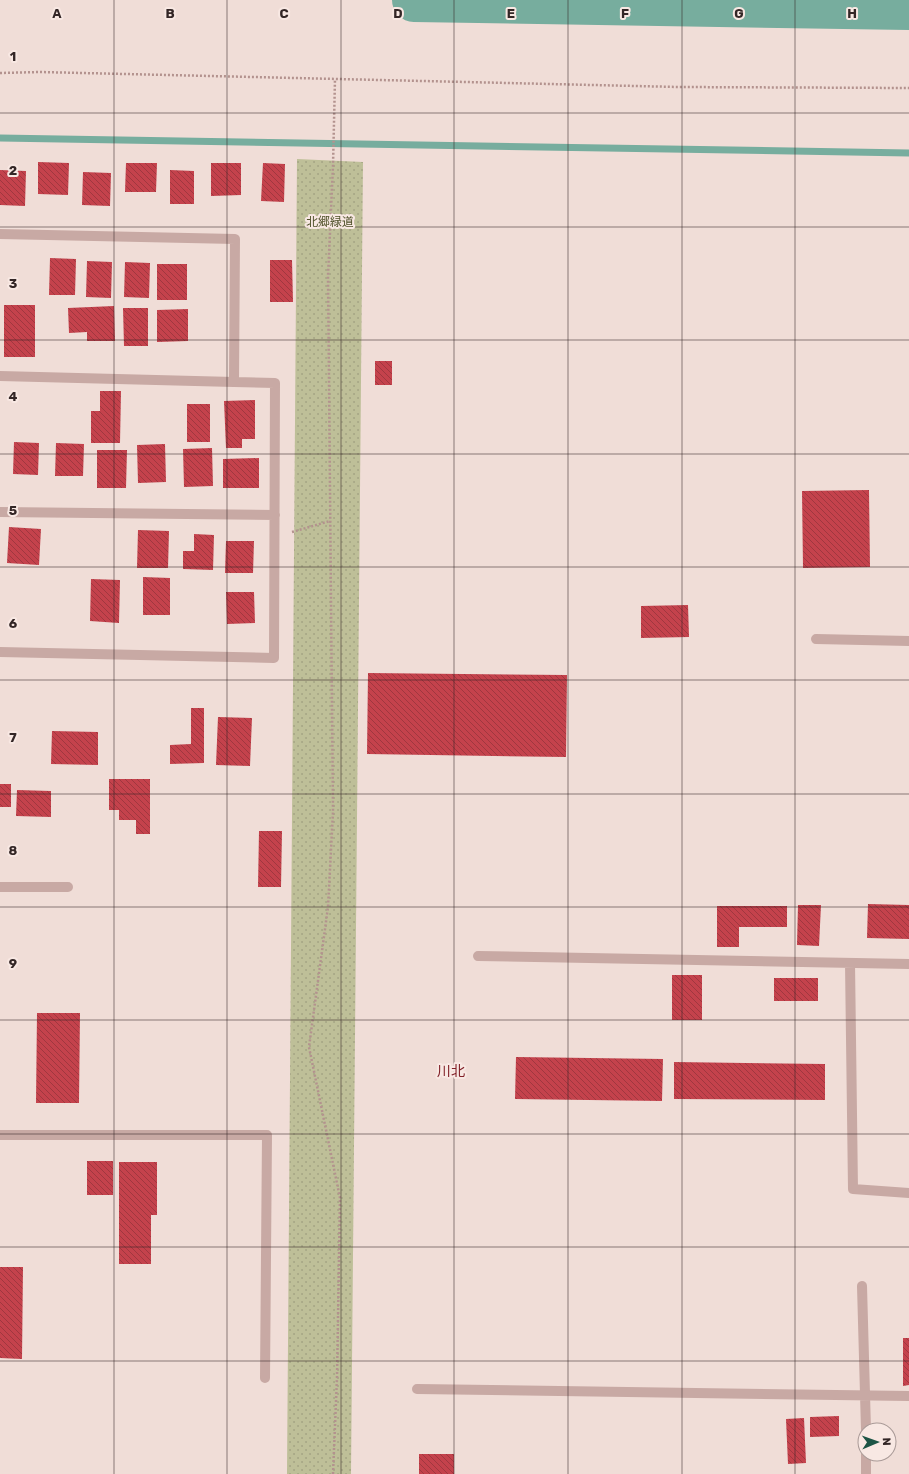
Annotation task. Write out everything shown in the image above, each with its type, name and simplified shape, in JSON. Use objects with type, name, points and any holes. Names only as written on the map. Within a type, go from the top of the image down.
[{"type":"street","points":[[0,234],[235,239],[234,382]]},
{"type":"street","points":[[0,376],[275,383],[274,658],[0,652]]},
{"type":"street","points":[[0,512],[275,515]]},
{"type":"street","points":[[816,639],[909,642]]},
{"type":"street","points":[[0,887],[68,887]]},
{"type":"street","points":[[478,956],[909,964]]},
{"type":"street","points":[[850,963],[853,1189],[909,1193]]},
{"type":"street","points":[[0,1135],[267,1135],[265,1378]]},
{"type":"street","points":[[862,1286],[866,1422]]},
{"type":"street","points":[[417,1389],[909,1396]]},
{"type":"street","points":[[866,1462],[866,1474]]},
{"type":"path","points":[[0,73],[40,72],[678,87],[909,88]]},
{"type":"path","points":[[333,1474],[337,1378],[340,1198],[309,1047],[328,907],[333,812],[328,276],[334,166],[334,79]]},
{"type":"path","points":[[274,537],[330,521]]},
{"type":"green space","name":"北郷緑道","points":[[297,159],[363,162],[351,1474],[287,1474]]},
{"type":"building","points":[[38,162],[69,163],[68,195],[38,194]]},
{"type":"building","points":[[126,163],[157,163],[156,192],[125,192]]},
{"type":"building","points":[[211,163],[241,163],[241,195],[211,196]]},
{"type":"building","points":[[263,163],[285,164],[284,202],[261,201]]},
{"type":"building","points":[[0,170],[26,171],[25,206],[0,205]]},
{"type":"building","points":[[170,170],[194,171],[194,204],[170,204]]},
{"type":"building","points":[[83,172],[111,173],[110,206],[82,205]]},
{"type":"building","points":[[50,258],[76,259],[75,295],[49,295]]},
{"type":"building","points":[[270,260],[292,260],[293,302],[270,302]]},
{"type":"building","points":[[87,261],[112,262],[111,298],[86,297]]},
{"type":"building","points":[[125,262],[150,263],[149,298],[124,297]]},
{"type":"building","points":[[157,264],[187,264],[187,300],[157,300]]},
{"type":"building","points":[[4,305],[35,305],[35,357],[4,357]]},
{"type":"building","points":[[114,306],[115,341],[87,341],[87,332],[69,333],[68,308]]},
{"type":"building","points":[[123,308],[148,308],[148,346],[124,346]]},
{"type":"building","points":[[188,309],[188,341],[157,342],[157,310]]},
{"type":"building","points":[[375,361],[392,361],[392,385],[375,385]]},
{"type":"building","points":[[100,391],[121,391],[120,443],[91,443],[91,411],[100,411]]},
{"type":"building","points":[[255,400],[255,439],[242,439],[242,448],[226,448],[224,401]]},
{"type":"building","points":[[187,404],[210,404],[210,442],[187,442]]},
{"type":"building","points":[[14,442],[39,443],[38,475],[13,474]]},
{"type":"building","points":[[56,443],[84,444],[83,476],[55,476]]},
{"type":"building","points":[[165,444],[166,482],[138,483],[137,445]]},
{"type":"building","points":[[212,448],[213,486],[184,487],[183,449]]},
{"type":"building","points":[[97,450],[127,450],[126,488],[97,488]]},
{"type":"building","points":[[259,458],[259,488],[223,488],[223,459]]},
{"type":"building","points":[[869,490],[870,567],[803,568],[802,491]]},
{"type":"building","points":[[9,527],[41,529],[39,565],[7,563]]},
{"type":"building","points":[[138,530],[169,531],[168,568],[137,568]]},
{"type":"building","points":[[194,534],[214,535],[213,570],[183,569],[183,551],[194,551]]},
{"type":"building","points":[[226,541],[254,541],[253,573],[225,573]]},
{"type":"building","points":[[143,577],[170,578],[170,615],[143,615]]},
{"type":"building","points":[[91,579],[120,580],[119,623],[90,621]]},
{"type":"building","points":[[226,592],[254,592],[255,623],[227,624]]},
{"type":"building","points":[[688,605],[689,637],[641,638],[641,606]]},
{"type":"building","points":[[368,673],[567,675],[566,757],[367,754]]},
{"type":"building","points":[[191,708],[204,708],[204,763],[170,764],[170,745],[191,744]]},
{"type":"building","points":[[218,717],[252,718],[250,766],[216,765]]},
{"type":"building","points":[[52,731],[98,732],[98,765],[51,764]]},
{"type":"building","points":[[109,779],[150,779],[150,834],[136,834],[136,820],[119,820],[119,810],[109,810]]},
{"type":"building","points":[[0,784],[11,784],[11,807],[0,807]]},
{"type":"building","points":[[17,790],[51,791],[51,817],[16,816]]},
{"type":"building","points":[[259,831],[282,831],[281,887],[258,887]]},
{"type":"building","points":[[868,904],[909,905],[909,939],[867,938]]},
{"type":"building","points":[[798,905],[821,905],[819,946],[797,945]]},
{"type":"building","points":[[717,906],[787,906],[787,927],[739,927],[739,947],[717,947]]},
{"type":"building","points":[[672,975],[702,975],[702,1020],[672,1020]]},
{"type":"building","points":[[774,978],[818,978],[818,1001],[774,1001]]},
{"type":"building","points":[[37,1013],[80,1013],[79,1103],[36,1103]]},
{"type":"building","points":[[516,1057],[663,1059],[662,1101],[515,1099]]},
{"type":"building","points":[[674,1062],[825,1064],[825,1100],[674,1099]]},
{"type":"building","points":[[87,1161],[113,1161],[113,1195],[87,1195]]},
{"type":"building","points":[[119,1162],[157,1162],[157,1215],[151,1215],[151,1264],[119,1264]]},
{"type":"building","points":[[0,1267],[23,1267],[22,1359],[0,1358]]},
{"type":"building","points":[[903,1338],[909,1338],[909,1385],[903,1386]]},
{"type":"building","points":[[839,1416],[839,1436],[810,1437],[810,1417]]},
{"type":"building","points":[[804,1418],[806,1463],[788,1464],[786,1419]]},
{"type":"building","points":[[419,1454],[454,1454],[454,1474],[419,1474]]},
{"type":"waterway","points":[[414,0],[909,8]]},
{"type":"waterway","points":[[0,138],[909,153]]},
{"type":"district","name":"川北","points":[[451,1071]]}]
